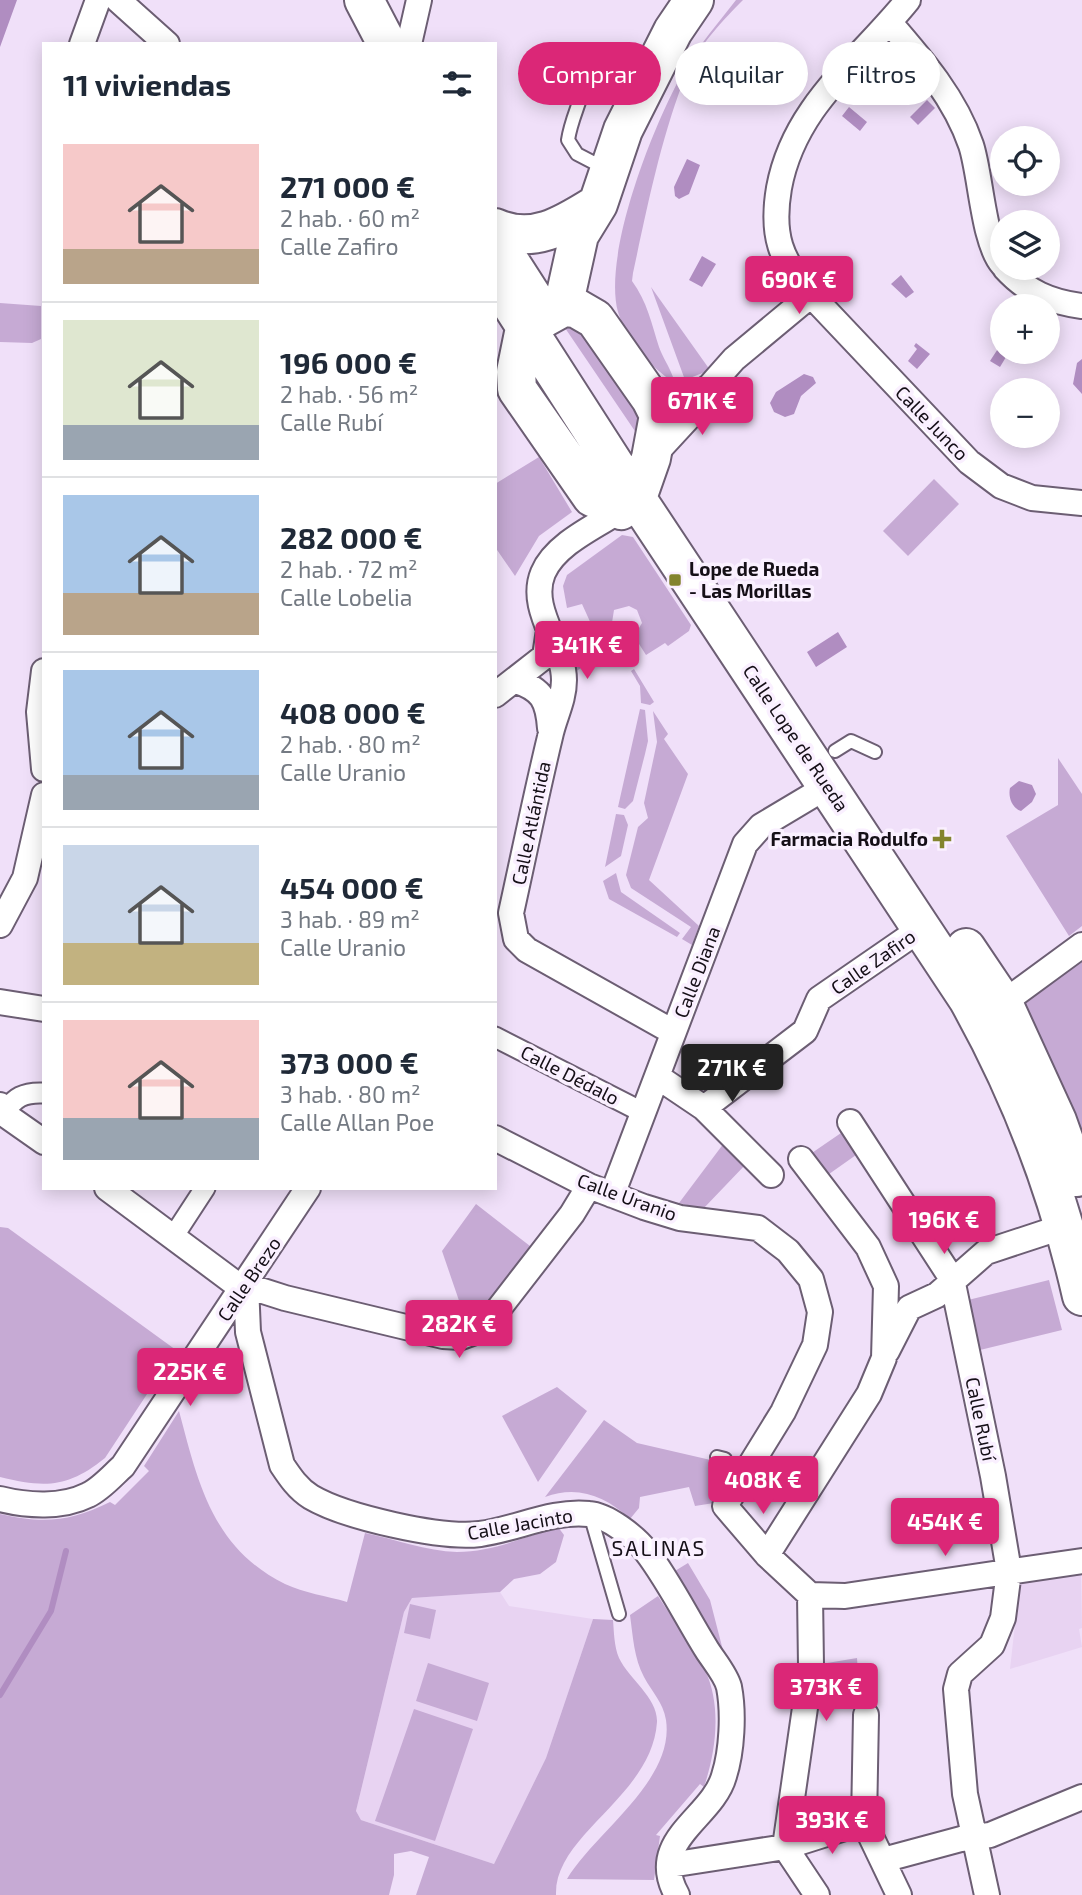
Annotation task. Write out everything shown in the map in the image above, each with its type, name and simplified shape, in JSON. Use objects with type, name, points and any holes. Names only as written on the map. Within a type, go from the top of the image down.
[{"type":"main road","points":[[340,0],[362,42]]},
{"type":"main road","points":[[364,0],[386,42]]},
{"type":"main road","points":[[557,317],[651,399],[659,415],[622,494],[517,388],[516,372],[557,317],[579,235],[604,188],[623,130],[673,31],[694,0]]},
{"type":"main road","points":[[497,229],[530,236],[557,229],[604,188]]},
{"type":"main road","name":"Calle Lope de Rueda","points":[[497,242],[557,317],[622,494],[843,752],[1003,1003],[1057,1121],[1082,1192]]},
{"type":"main road","name":"Calle Lope de Rueda","points":[[497,280],[557,317]]},
{"type":"main road","name":"Calle Lope de Rueda","points":[[843,752],[922,928],[968,999],[1001,1059],[1043,1159],[1065,1226],[1082,1296]]},
{"type":"street","points":[[83,42],[98,0]]},
{"type":"street","points":[[118,0],[165,42]]},
{"type":"street","points":[[409,42],[419,0]]},
{"type":"street","name":"Calle Junco","points":[[908,0],[814,105],[792,139],[775,209],[778,244],[791,273],[968,462],[1000,486],[1032,498],[1082,503]]},
{"type":"street","points":[[890,23],[953,104],[971,145],[990,231]]},
{"type":"street","points":[[1016,280],[1049,301],[1082,306]]},
{"type":"street","points":[[651,399],[688,402],[710,386],[734,359],[811,295]]},
{"type":"street","points":[[622,494],[701,404],[710,386]]},
{"type":"street","name":"Calle Atlántida","points":[[622,494],[557,552],[543,573],[541,592],[549,630],[562,661],[564,679],[559,711],[550,732],[511,913],[516,939],[527,950],[673,1032]]},
{"type":"street","name":"Calle Atlántida","points":[[549,630],[545,656],[516,681],[541,692],[547,701],[550,732]]},
{"type":"street","points":[[497,694],[516,681]]},
{"type":"street","name":"Calle Diana","points":[[612,1195],[745,844],[843,752]]},
{"type":"street","points":[[3,913],[25,878],[42,804]]},
{"type":"street","name":"Calle Zafiro","points":[[704,1108],[805,1031],[819,999],[922,928]]},
{"type":"street","points":[[1003,1003],[1082,945]]},
{"type":"street","points":[[5,1009],[42,1009]]},
{"type":"street","name":"Calle Dédalo","points":[[497,1038],[644,1113]]},
{"type":"street","points":[[658,1077],[704,1108],[771,1175]]},
{"type":"street","points":[[42,1093],[25,1094],[12,1100],[1,1111],[42,1141]]},
{"type":"street","name":"Calle Rubí","points":[[850,1122],[952,1279],[993,1476],[1009,1571],[1003,1618],[992,1645],[960,1674],[956,1689],[965,1794],[987,1895]]},
{"type":"street","name":"Calle Uranio","points":[[497,1139],[612,1195],[680,1218],[758,1228],[788,1251],[811,1279],[820,1312],[815,1345],[783,1412],[729,1497]]},
{"type":"street","points":[[801,1159],[867,1247],[886,1286],[884,1358]]},
{"type":"street","points":[[110,1190],[232,1281],[285,1298],[443,1336],[472,1335],[483,1329],[572,1214],[589,1186]]},
{"type":"street","points":[[173,1237],[204,1190]]},
{"type":"street","name":"Calle Brezo","points":[[0,1499],[18,1503],[58,1504],[89,1495],[123,1466],[308,1190]]},
{"type":"street","points":[[767,1555],[869,1394],[909,1308],[937,1294],[986,1252],[1065,1226]]},
{"type":"street","name":"Calle Jacinto","points":[[246,1285],[248,1332],[282,1465],[295,1484],[310,1496],[362,1515],[443,1535],[478,1534],[514,1528],[558,1515],[590,1514],[604,1517],[645,1549],[729,1685],[731,1734],[724,1778],[708,1805],[677,1837],[670,1865]]},
{"type":"street","points":[[729,1497],[725,1506],[767,1555],[810,1595],[845,1596],[1082,1561]]},
{"type":"street","points":[[810,1595],[811,1666],[785,1847],[817,1895]]},
{"type":"street","points":[[866,1715],[864,1822],[899,1895]]},
{"type":"street","points":[[883,1860],[976,1836],[990,1835],[1082,1797]]},
{"type":"street","points":[[677,1895],[670,1880],[670,1865],[785,1847],[864,1822]]},
{"type":"lane","points":[[580,105],[570,125],[568,140],[604,188]]},
{"type":"lane","points":[[843,752],[875,752]]},
{"type":"lane","points":[[717,1457],[724,1459],[721,1487],[729,1497]]},
{"type":"lane","points":[[590,1514],[619,1614]]},
{"type":"shaded area","points":[[0,0],[17,0],[0,47]]},
{"type":"shaded area","points":[[736,0],[743,0],[703,42]]},
{"type":"shaded area","points":[[675,88],[675,104],[656,171],[632,281],[645,305],[659,347],[673,377],[669,379],[654,366],[626,331],[618,312],[615,287],[624,223],[634,188]]},
{"type":"shaded area","points":[[922,105],[932,105],[935,108],[918,125],[910,117]]},
{"type":"shaded area","points":[[849,107],[867,122],[860,131],[842,116]]},
{"type":"shaded area","points":[[687,159],[700,165],[689,194],[679,199],[675,196],[674,187]]},
{"type":"shaded area","points":[[702,256],[716,264],[702,287],[689,280]]},
{"type":"shaded area","points":[[901,275],[914,292],[906,298],[891,284]]},
{"type":"shaded area","points":[[651,287],[710,370],[685,380]]},
{"type":"shaded area","points":[[0,303],[41,306],[41,339],[32,343],[0,342]]},
{"type":"shaded area","points":[[563,325],[576,325],[645,409],[643,443]]},
{"type":"shaded area","points":[[916,343],[930,354],[917,369],[908,361],[917,349],[914,346]]},
{"type":"shaded area","points":[[1082,359],[1082,394],[1073,384],[1077,363]]},
{"type":"shaded area","points":[[804,374],[813,377],[816,383],[801,396],[794,414],[785,417],[774,412],[770,403],[776,392]]},
{"type":"shaded area","points":[[539,457],[572,512],[539,536],[515,576],[497,550],[497,483]]},
{"type":"shaded area","points":[[934,479],[959,504],[908,556],[883,531]]},
{"type":"shaded area","points":[[622,535],[633,537],[691,625],[689,631],[668,646],[665,643],[646,655],[634,636],[642,623],[637,610],[629,606],[614,610],[611,629],[597,637],[582,604],[567,608],[563,586],[567,575]]},
{"type":"shaded area","points":[[578,626],[590,648],[607,642],[611,648],[575,672],[567,632],[572,631],[571,627]]},
{"type":"shaded area","points":[[838,632],[847,647],[816,667],[807,652]]},
{"type":"shaded area","points":[[616,636],[624,639],[638,660],[629,666],[611,639]]},
{"type":"shaded area","points":[[634,669],[654,702],[650,705],[641,703],[640,686],[631,671]]},
{"type":"shaded area","points":[[640,709],[645,710],[648,741],[633,801],[625,809],[618,807]]},
{"type":"shaded area","points":[[653,711],[668,734],[664,739],[688,774],[649,880],[699,926],[692,945],[682,939],[691,927],[631,888],[626,875],[638,827],[648,818],[644,803],[657,742]]},
{"type":"shaded area","points":[[1058,758],[1082,794],[1082,926],[1069,936],[1006,836],[1058,805]]},
{"type":"shaded area","points":[[1019,781],[1032,785],[1036,794],[1032,802],[1021,811],[1013,805],[1010,795],[1010,788]]},
{"type":"shaded area","points":[[616,814],[624,815],[628,825],[621,856],[605,867]]},
{"type":"shaded area","points":[[616,873],[621,892],[680,933],[677,937],[609,899],[603,881]]},
{"type":"shaded area","points":[[1082,960],[1082,1131],[1023,1004]]},
{"type":"shaded area","points":[[841,1133],[856,1155],[822,1179],[806,1157]]},
{"type":"shaded area","points":[[724,1143],[747,1163],[703,1209],[679,1203]]},
{"type":"shaded area","points":[[476,1204],[530,1246],[479,1314],[467,1324],[442,1251]]},
{"type":"shaded area","points":[[0,1227],[8,1228],[176,1350],[105,1458],[79,1475],[55,1483],[30,1483],[0,1477]]},
{"type":"shaded area","points":[[1049,1280],[1062,1330],[980,1350],[968,1300]]},
{"type":"shaded area","points":[[557,1387],[587,1411],[538,1482],[502,1416]]},
{"type":"shaded area","points":[[179,1411],[193,1463],[212,1511],[224,1532],[240,1552],[260,1569],[300,1590],[347,1602],[365,1533],[422,1547],[457,1552],[496,1547],[558,1527],[564,1535],[556,1562],[540,1574],[514,1579],[500,1592],[412,1598],[404,1612],[356,1811],[361,1820],[494,1864],[546,1758],[593,1619],[613,1620],[619,1658],[653,1705],[657,1722],[651,1748],[639,1772],[570,1853],[560,1873],[556,1895],[416,1895],[429,1857],[411,1851],[394,1854],[394,1875],[389,1895],[0,1895],[0,1514],[30,1519],[56,1519],[82,1514],[110,1502],[115,1505],[149,1471],[144,1466]]},
{"type":"shaded area","points":[[604,1420],[637,1443],[715,1461],[714,1503],[695,1506],[689,1487],[640,1497],[639,1508],[630,1519],[611,1504],[590,1495],[569,1492],[545,1497]]},
{"type":"shaded area","points":[[688,1563],[710,1600],[726,1662],[670,1574]]},
{"type":"shaded area","points":[[1081,1573],[1082,1628],[1079,1629],[1082,1647],[1010,1669],[1020,1580]]},
{"type":"shaded area","points":[[500,1592],[509,1606],[593,1619],[546,1758],[494,1864],[361,1820],[356,1811],[404,1612],[412,1598]]},
{"type":"shaded area","points":[[658,1596],[695,1651],[705,1670],[714,1698],[714,1744],[704,1787],[700,1784],[656,1835],[660,1836],[654,1880],[567,1879],[646,1785],[658,1764],[665,1742],[665,1714],[638,1662],[630,1615]]},
{"type":"shaded area","points":[[410,1604],[436,1610],[430,1639],[404,1633]]},
{"type":"shaded area","points":[[857,1658],[860,1701],[818,1700],[827,1663]]},
{"type":"shaded area","points":[[428,1663],[489,1683],[477,1721],[416,1701]]},
{"type":"shaded area","points":[[414,1709],[473,1729],[435,1841],[375,1821]]},
{"type":"waterway","points":[[0,1695],[51,1611],[66,1551]]},
{"type":"place","name":"Lope de Rueda - Las Morillas","points":[[675,580]]},
{"type":"place","name":"Farmacia Rodulfo","points":[[942,839]]},
{"type":"district","name":"SALINAS","points":[[659,1549]]}]
